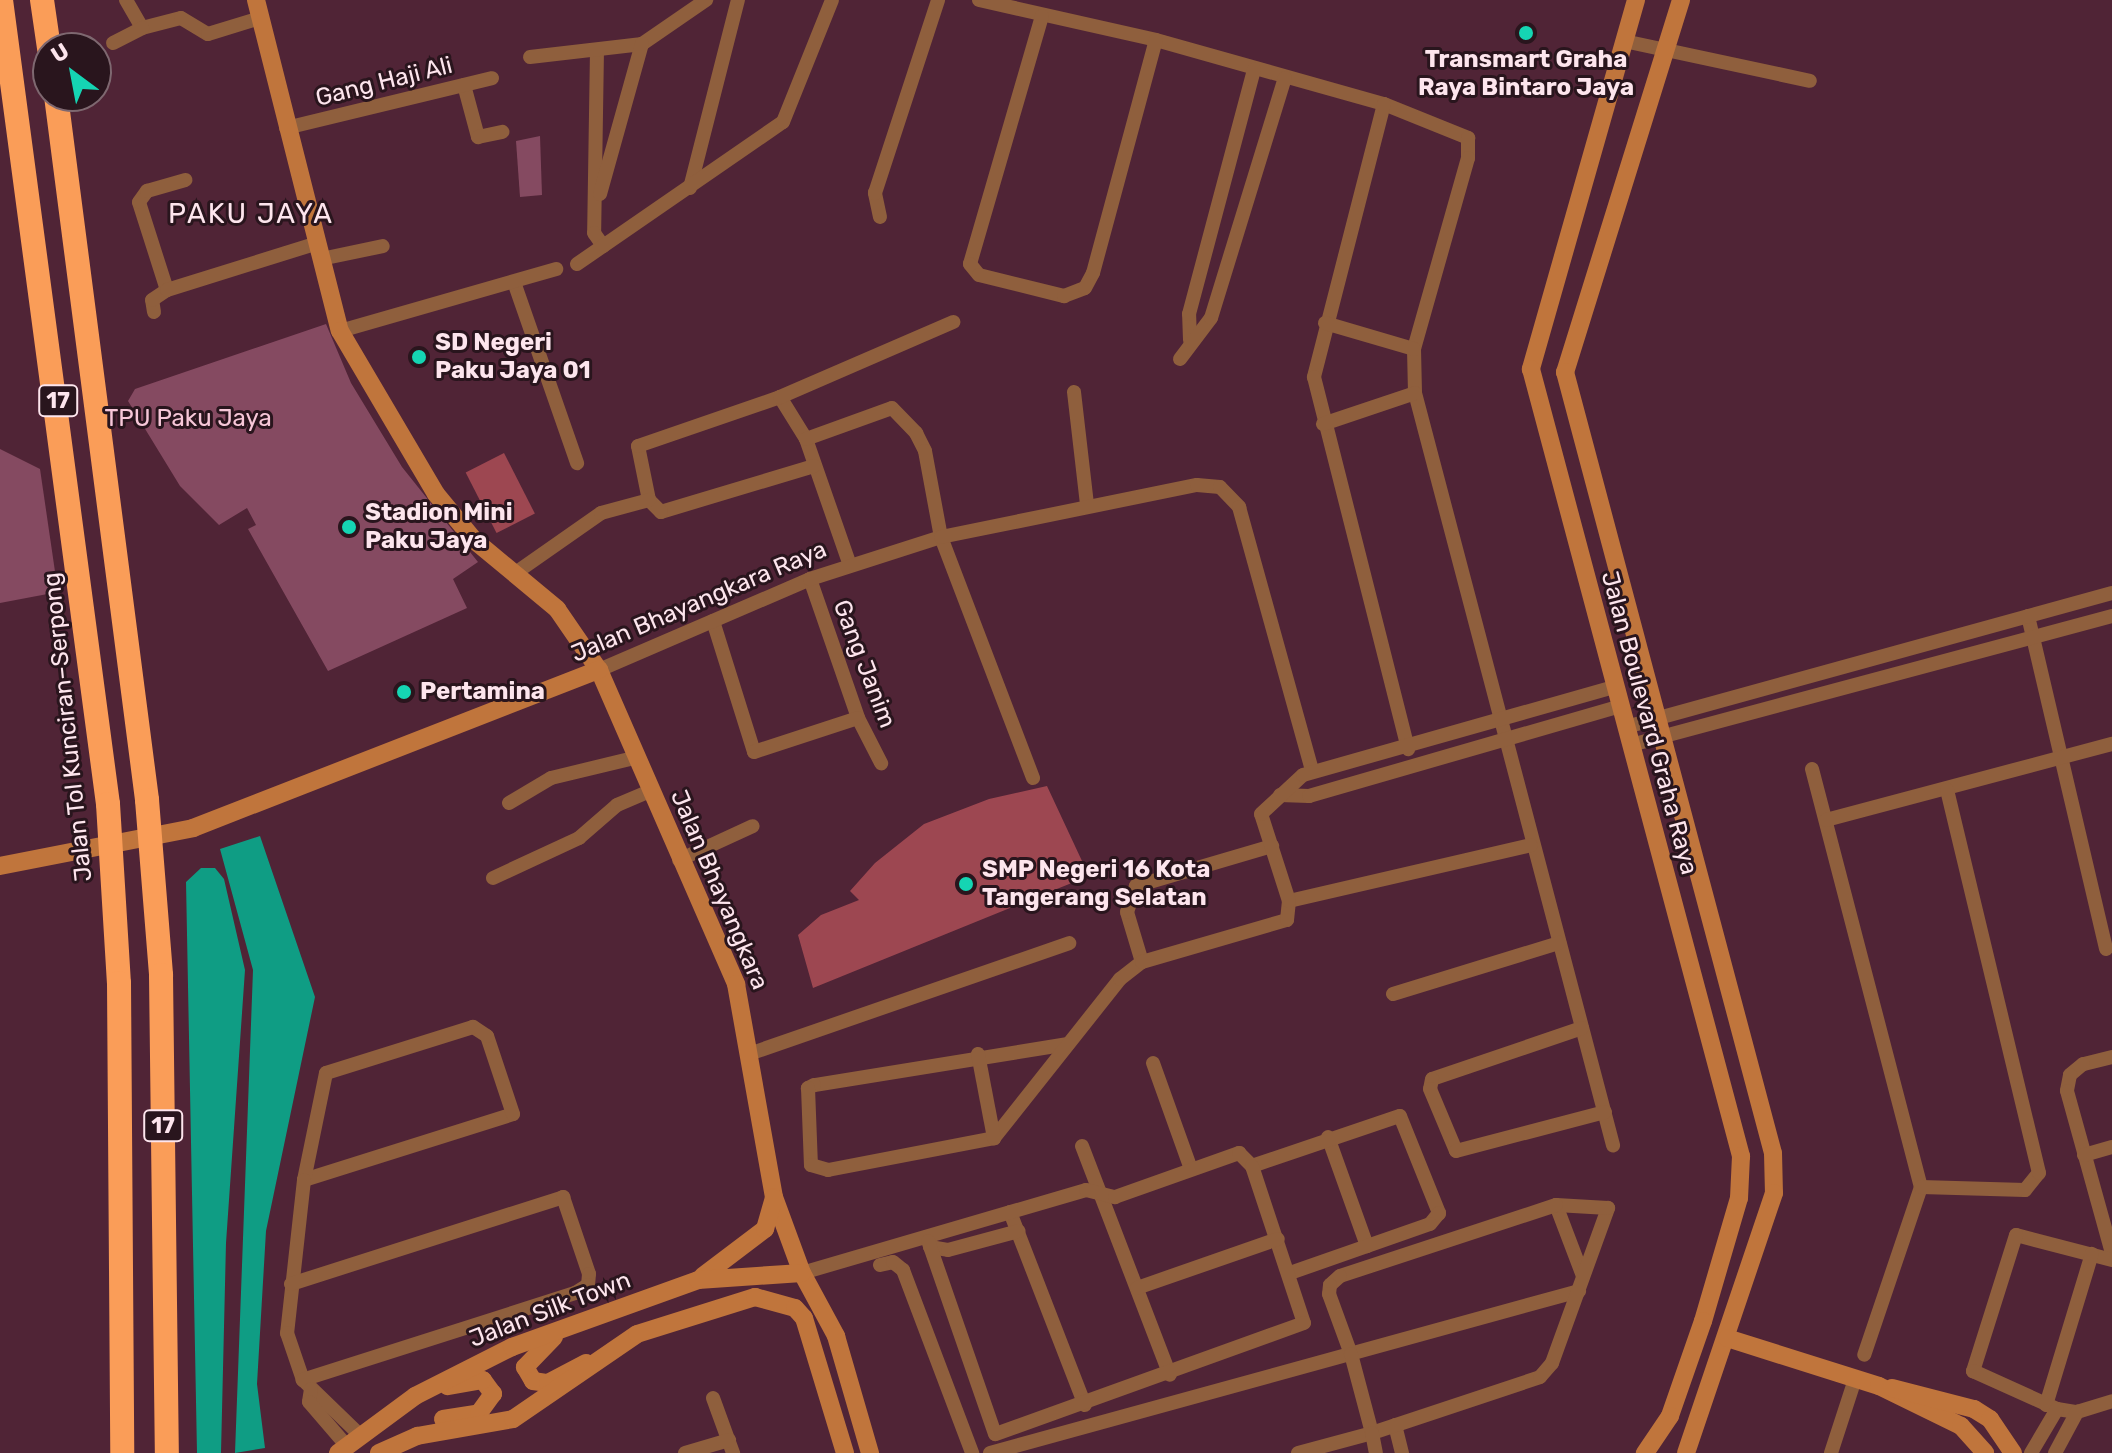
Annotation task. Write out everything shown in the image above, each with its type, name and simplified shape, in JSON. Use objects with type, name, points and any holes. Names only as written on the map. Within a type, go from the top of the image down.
[{"type":"highway","name":"Jalan Tol Kunciran–Serpong","points":[[1,0],[108,804],[119,983],[122,1453]]},
{"type":"highway","points":[[42,0],[47,32]]},
{"type":"highway","name":"17","points":[[58,112],[147,800],[161,975],[167,1453]]},
{"type":"main road","name":"Jalan Boulevard Graha Raya","points":[[1636,0],[1531,369],[1741,1156],[1739,1198],[1703,1321],[1670,1416],[1645,1453]]},
{"type":"main road","name":"Jalan Boulevard Graha Raya","points":[[1681,0],[1565,372],[1773,1153],[1774,1193],[1686,1453]]},
{"type":"main road","name":"Jalan Bhayangkara","points":[[258,9],[340,331],[434,491],[474,540],[557,609],[599,670],[679,860],[736,984],[749,1054],[751,1096],[774,1197],[802,1273],[836,1336],[870,1453]]},
{"type":"main road","name":"Jalan Bhayangkara Raya","points":[[0,866],[193,828],[599,670]]},
{"type":"main road","points":[[698,1280],[765,1229],[774,1197]]},
{"type":"main road","name":"Jalan Silk Town","points":[[348,1444],[415,1396],[567,1326],[698,1280],[802,1273]]},
{"type":"main road","points":[[417,1436],[513,1419],[544,1403],[596,1360],[637,1334],[744,1298],[795,1308],[809,1328],[845,1453]]},
{"type":"main road","points":[[567,1326],[531,1356],[525,1367],[533,1381],[548,1383],[563,1370],[596,1360]]},
{"type":"main road","points":[[1727,1338],[1879,1386],[1920,1391],[1974,1409],[1990,1419],[2013,1453]]},
{"type":"main road","points":[[379,1453],[417,1436],[444,1419],[479,1413],[493,1394],[483,1380],[415,1396]]},
{"type":"main road","points":[[1879,1386],[1961,1426],[1985,1453]]},
{"type":"street","points":[[126,0],[142,28]]},
{"type":"street","points":[[530,57],[642,44],[706,0]]},
{"type":"street","points":[[690,188],[738,0]]},
{"type":"street","points":[[577,264],[783,122],[832,0]]},
{"type":"street","points":[[880,217],[875,193],[938,0]]},
{"type":"street","points":[[979,0],[1156,40],[1384,104],[1468,138],[1468,158],[1414,349],[1415,393],[1503,723],[1531,845],[1613,1145]]},
{"type":"street","points":[[113,43],[142,28],[181,18],[208,34],[258,9]]},
{"type":"street","points":[[1042,16],[970,264],[979,275],[1064,296],[1085,288],[1093,273],[1156,40]]},
{"type":"street","points":[[1624,41],[1810,81]]},
{"type":"street","points":[[597,202],[642,44]]},
{"type":"street","points":[[597,50],[597,202],[594,233],[603,246]]},
{"type":"street","points":[[1190,340],[1189,314],[1254,69]]},
{"type":"street","name":"Gang Haji Ali","points":[[286,128],[492,78]]},
{"type":"street","points":[[1180,359],[1190,340],[1211,318],[1285,78]]},
{"type":"street","points":[[464,85],[478,137],[502,132]]},
{"type":"street","points":[[1384,104],[1325,323],[1314,377],[1323,424],[1408,749]]},
{"type":"street","points":[[167,290],[139,202],[147,191],[185,180]]},
{"type":"street","points":[[154,312],[152,300],[167,290],[319,251],[383,246]]},
{"type":"street","points":[[340,331],[556,269]]},
{"type":"street","points":[[514,282],[577,463]]},
{"type":"street","points":[[814,466],[661,512],[649,500],[638,446],[780,397],[953,322]]},
{"type":"street","points":[[1325,323],[1414,349]]},
{"type":"street","points":[[1074,392],[1087,505]]},
{"type":"street","points":[[1323,424],[1415,393]]},
{"type":"street","points":[[780,397],[806,439],[850,565]]},
{"type":"street","points":[[806,439],[892,408],[925,451],[941,537],[1033,778]]},
{"type":"street","name":"Jalan Bhayangkara Raya","points":[[599,670],[810,579],[941,537],[1197,485],[1220,487],[1239,507],[1312,771]]},
{"type":"street","points":[[514,574],[601,513],[649,500]]},
{"type":"street","name":"Gang Janim","points":[[810,579],[858,718],[881,763]]},
{"type":"street","points":[[1629,736],[2112,593]]},
{"type":"street","points":[[2028,616],[2036,636],[2106,949]]},
{"type":"street","points":[[1660,726],[2112,616]]},
{"type":"street","points":[[713,621],[754,752],[858,718]]},
{"type":"street","points":[[1068,1044],[978,1054],[808,1088],[811,1165],[828,1170],[994,1138],[1068,1044],[1142,962],[1287,920],[1289,901],[1261,814],[1312,771],[1503,723],[1615,687]]},
{"type":"street","points":[[1280,795],[1309,796],[1621,706]]},
{"type":"street","points":[[1826,820],[2112,744]]},
{"type":"street","points":[[509,803],[551,778],[638,757]]},
{"type":"street","points":[[1812,769],[1921,1187],[1864,1355]]},
{"type":"street","points":[[493,878],[579,838],[617,805],[652,790]]},
{"type":"street","points":[[1921,1187],[2025,1190],[2039,1165],[1947,790]]},
{"type":"street","points":[[679,860],[753,826]]},
{"type":"street","points":[[1289,901],[1531,845]]},
{"type":"street","points":[[1142,962],[1127,912],[1136,886],[1272,846]]},
{"type":"street","points":[[749,1054],[1069,943]]},
{"type":"street","points":[[1393,994],[1559,943]]},
{"type":"street","points":[[304,1180],[513,1114],[487,1036],[473,1027],[326,1073],[304,1180],[287,1333],[307,1385],[309,1402],[348,1444]]},
{"type":"street","points":[[1582,1028],[1432,1079],[1430,1089],[1456,1151],[1605,1112]]},
{"type":"street","points":[[978,1054],[994,1138]]},
{"type":"street","points":[[2112,1057],[2083,1064],[2070,1075],[2067,1091],[2109,1233],[2112,1253]]},
{"type":"street","points":[[1153,1063],[1191,1169]]},
{"type":"street","points":[[1252,1166],[1328,1137],[1400,1116],[1439,1213],[1430,1224],[1290,1273]]},
{"type":"street","points":[[1328,1137],[1367,1246]]},
{"type":"street","points":[[1082,1146],[1170,1375]]},
{"type":"street","points":[[2084,1155],[2112,1147]]},
{"type":"street","points":[[1239,1153],[1252,1166],[1290,1273],[1304,1323],[1170,1375],[995,1434],[929,1244],[967,1223],[1101,1191],[1115,1197],[1239,1153]]},
{"type":"street","points":[[291,1284],[563,1197],[589,1274],[588,1285],[575,1293],[307,1385]]},
{"type":"street","points":[[1556,1205],[1581,1284]]},
{"type":"street","points":[[1298,1453],[1372,1433],[1540,1377],[1552,1363],[1608,1208],[1556,1205],[1340,1276],[1329,1294],[1351,1354],[1372,1433],[1376,1453]]},
{"type":"street","points":[[1010,1212],[1085,1405]]},
{"type":"street","points":[[967,1223],[974,1243]]},
{"type":"street","points":[[802,1273],[929,1244],[974,1243],[1019,1231]]},
{"type":"street","points":[[2112,1260],[2025,1233],[2011,1241],[1973,1371],[2052,1407],[2077,1412],[2112,1401]]},
{"type":"street","points":[[1137,1288],[1278,1239]]},
{"type":"street","points":[[2031,1453],[2052,1407],[2092,1254]]},
{"type":"street","points":[[880,1265],[893,1262],[903,1270],[972,1453]]},
{"type":"street","points":[[990,1453],[1351,1354],[1581,1284]]},
{"type":"street","points":[[1831,1453],[1855,1379]]},
{"type":"street","points":[[685,1453],[731,1446],[713,1398]]},
{"type":"street","points":[[2055,1453],[2077,1412]]},
{"type":"street","points":[[1395,1425],[1402,1453]]},
{"type":"green space","points":[[540,136],[542,195],[520,197],[516,141]]},
{"type":"green space","name":"Stadion Mini Paku Jaya","points":[[326,324],[351,383],[402,467],[478,562],[453,579],[467,608],[328,671],[248,529],[256,525],[247,508],[219,525],[180,486],[128,401],[135,389]]},
{"type":"green space","points":[[0,449],[40,469],[58,592],[0,603]]},
{"type":"shaded area","points":[[260,836],[315,997],[266,1231],[257,1384],[265,1448],[235,1453],[253,970],[220,849]]},
{"type":"shaded area","points":[[201,868],[215,868],[224,879],[245,970],[226,1243],[221,1453],[197,1453],[186,882]]},
{"type":"building","points":[[504,453],[535,514],[497,533],[466,473]]},
{"type":"building","name":"SMP Negeri 16 Kota Tangerang Selatan","points":[[1047,786],[1089,876],[813,988],[798,935],[821,915],[859,900],[850,891],[875,863],[924,824],[989,799]]},
{"type":"place","name":"Transmart Graha Raya Bintaro Jaya","points":[[1526,33]]},
{"type":"place","name":"SD Negeri Paku Jaya 01","points":[[419,357]]},
{"type":"place","name":"Stadion Mini Paku Jaya","points":[[349,527]]},
{"type":"place","name":"Pertamina","points":[[404,692]]},
{"type":"place","name":"SMP Negeri 16 Kota Tangerang Selatan","points":[[966,884]]},
{"type":"district","name":"PAKU JAYA","points":[[251,214]]},
{"type":"park label","name":"TPU Paku Jaya","points":[[188,419]]}]
